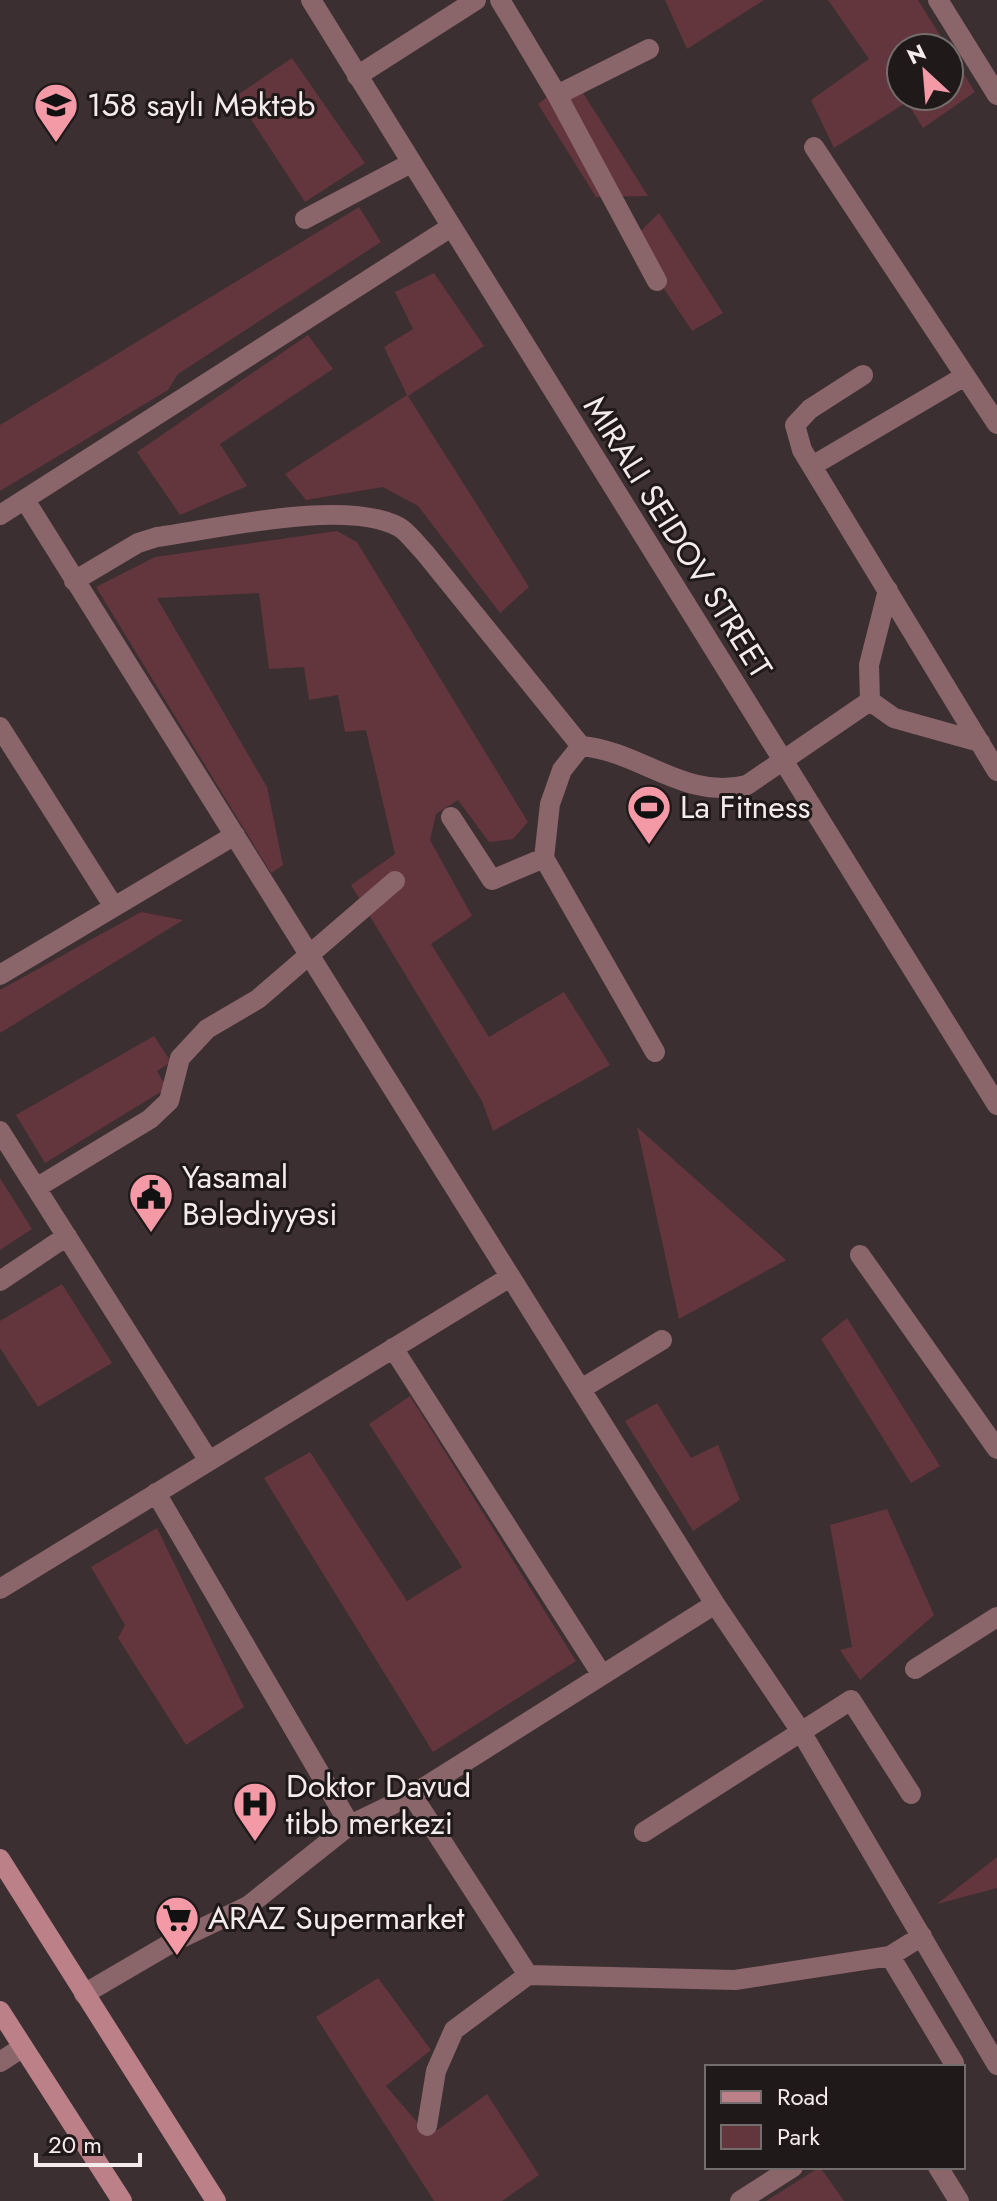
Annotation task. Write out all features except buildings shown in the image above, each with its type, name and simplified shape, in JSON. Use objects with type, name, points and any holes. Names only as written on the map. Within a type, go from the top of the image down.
[{"type":"main road","points":[[0,1859],[216,2201]]},
{"type":"main road","points":[[0,2011],[122,2201]]},
{"type":"street","name":"MIRALI SEIDOV STREET","points":[[311,0],[997,1105]]},
{"type":"street","points":[[357,76],[476,0]]},
{"type":"street","points":[[500,0],[557,95],[657,281]]},
{"type":"street","points":[[938,0],[997,95]]},
{"type":"street","points":[[557,95],[649,49]]},
{"type":"street","points":[[814,147],[997,424]]},
{"type":"street","points":[[305,219],[411,163]]},
{"type":"street","points":[[0,515],[451,227]]},
{"type":"street","points":[[863,375],[810,409],[795,425],[802,450],[997,771]]},
{"type":"street","points":[[812,466],[965,376]]},
{"type":"street","points":[[25,500],[715,1604],[800,1730],[997,2065]]},
{"type":"street","points":[[74,581],[138,543],[157,537],[322,515],[368,516],[400,528],[425,553],[581,746],[602,748],[706,790],[727,790],[747,785],[870,701]]},
{"type":"street","points":[[870,701],[869,665],[888,590]]},
{"type":"street","points":[[870,701],[894,718],[980,742]]},
{"type":"street","points":[[0,727],[114,907]]},
{"type":"street","points":[[581,746],[562,770],[550,804],[544,858],[655,1052]]},
{"type":"street","points":[[451,817],[492,880],[509,876],[544,858]]},
{"type":"street","points":[[0,975],[235,835]]},
{"type":"street","points":[[36,1188],[150,1119],[169,1101],[180,1058],[207,1029],[258,999],[395,881]]},
{"type":"street","points":[[0,1131],[209,1461]]},
{"type":"street","points":[[0,1281],[67,1236]]},
{"type":"street","points":[[860,1255],[997,1449]]},
{"type":"street","points":[[0,1589],[510,1277]]},
{"type":"street","points":[[581,1389],[662,1340]]},
{"type":"street","points":[[393,1348],[602,1675]]},
{"type":"street","points":[[156,1493],[350,1825]]},
{"type":"street","points":[[84,1994],[173,1942],[248,1906],[350,1825],[412,1795],[715,1604]]},
{"type":"street","points":[[915,1669],[997,1617]]},
{"type":"street","points":[[644,1832],[851,1700],[911,1794]]},
{"type":"street","points":[[412,1795],[528,1975]]},
{"type":"street","points":[[427,2126],[436,2071],[454,2030],[528,1975],[735,1980],[890,1956],[922,1936]]},
{"type":"street","points":[[890,1956],[951,2065],[984,2043]]},
{"type":"street","points":[[0,2062],[23,2047]]},
{"type":"street","points":[[740,2201],[790,2169]]},
{"type":"street","points":[[939,2169],[959,2201]]},
{"type":"green space","points":[[665,0],[764,0],[687,49]]},
{"type":"green space","points":[[828,0],[918,0],[938,32],[885,32],[885,112],[891,112],[834,148],[811,100],[869,59]]},
{"type":"green space","points":[[292,58],[365,163],[305,202],[236,96]]},
{"type":"green space","points":[[965,76],[975,92],[965,99]]},
{"type":"green space","points":[[573,77],[648,196],[596,197],[538,104]]},
{"type":"green space","points":[[913,112],[946,112],[923,128]]},
{"type":"green space","points":[[359,207],[381,242],[178,374],[168,390],[0,491],[0,425]]},
{"type":"green space","points":[[659,213],[723,313],[692,331],[632,240]]},
{"type":"green space","points":[[434,273],[484,346],[408,396],[529,587],[500,613],[418,506],[383,487],[306,500],[285,474],[407,395],[384,347],[413,329],[395,292]]},
{"type":"green space","points":[[308,335],[333,369],[220,444],[247,486],[180,515],[137,452]]},
{"type":"green space","points":[[337,531],[357,542],[528,822],[513,839],[489,842],[458,800],[436,814],[430,840],[472,916],[431,944],[489,1037],[564,992],[610,1065],[493,1131],[482,1101],[351,885],[395,854],[366,730],[345,732],[338,695],[309,700],[304,667],[269,669],[259,593],[157,598],[267,787],[283,865],[271,873],[96,587],[155,557]]},
{"type":"green space","points":[[141,912],[183,920],[0,1033],[0,990]]},
{"type":"green space","points":[[154,1036],[171,1062],[157,1071],[167,1088],[45,1163],[16,1115]]},
{"type":"green space","points":[[637,1127],[786,1260],[679,1319]]},
{"type":"green space","points":[[0,1178],[32,1229],[0,1250]]},
{"type":"green space","points":[[62,1284],[112,1363],[38,1407],[0,1348],[0,1321]]},
{"type":"green space","points":[[847,1318],[940,1466],[911,1483],[821,1339]]},
{"type":"green space","points":[[410,1396],[576,1661],[433,1752],[264,1478],[310,1452],[407,1601],[462,1567],[369,1424]]},
{"type":"green space","points":[[657,1403],[691,1458],[718,1445],[740,1500],[693,1531],[625,1421]]},
{"type":"green space","points":[[887,1509],[934,1615],[860,1680],[840,1650],[852,1647],[830,1525]]},
{"type":"green space","points":[[157,1528],[244,1707],[186,1745],[118,1638],[125,1625],[91,1567]]},
{"type":"green space","points":[[997,1857],[997,1888],[937,1904]]},
{"type":"green space","points":[[378,1978],[431,2050],[386,2086],[429,2136],[487,2094],[539,2175],[502,2201],[434,2201],[316,2017]]},
{"type":"green space","points":[[821,2169],[844,2201],[766,2201]]},
{"type":"place","name":"158 saylı Məktəb","points":[[56,144]]},
{"type":"place","name":"La Fitness","points":[[649,846]]},
{"type":"place","name":"Yasamal Bələdiyyəsi","points":[[151,1234]]},
{"type":"place","name":"Doktor Davud tibb merkezi","points":[[255,1843]]},
{"type":"place","name":"ARAZ Supermarket","points":[[177,1957]]}]
